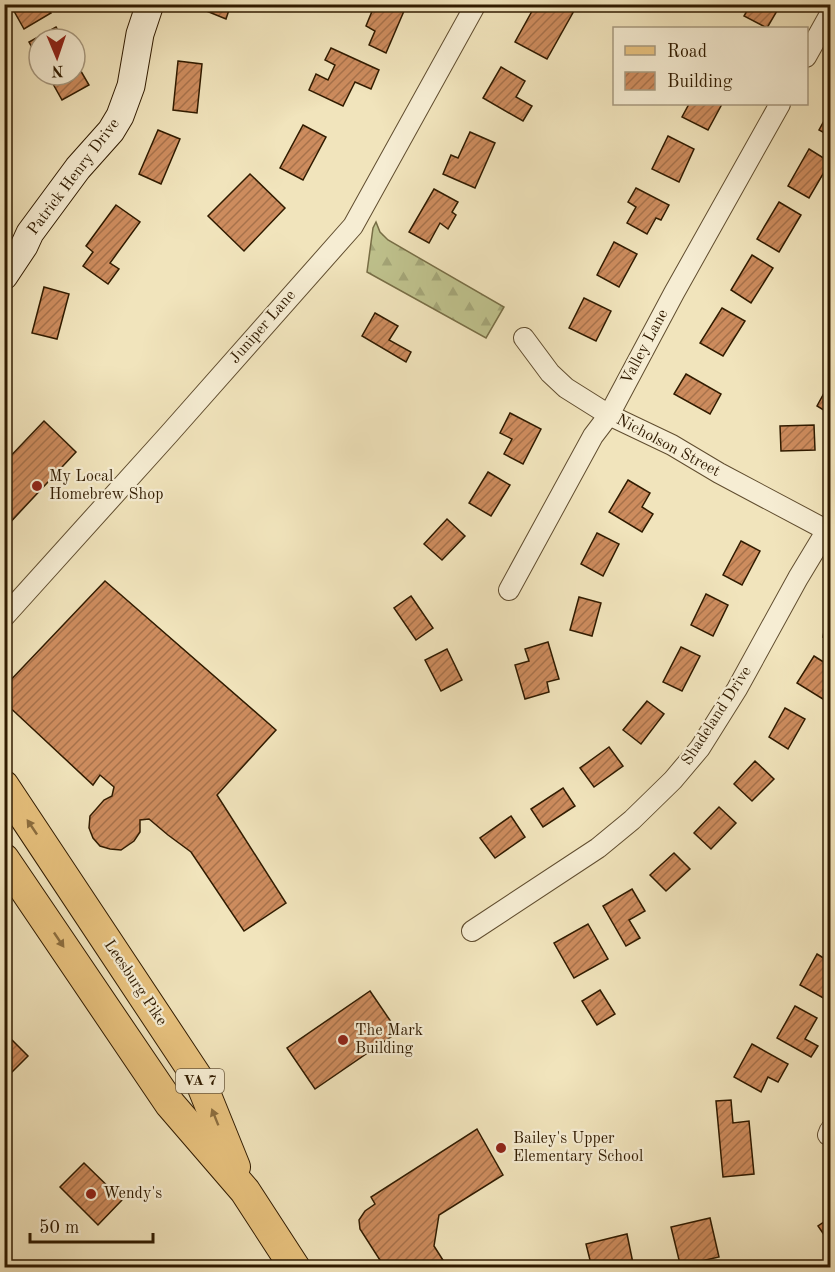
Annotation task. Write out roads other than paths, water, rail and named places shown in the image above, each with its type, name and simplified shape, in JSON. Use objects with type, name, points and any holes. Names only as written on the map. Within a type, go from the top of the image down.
[{"type":"main road","name":"Leesburg Pike","points":[[4,786],[201,1083],[245,1191]]},
{"type":"main road","name":"Leesburg Pike","points":[[4,859],[170,1104],[245,1191],[295,1268]]},
{"type":"street","name":"Patrick Henry Drive","points":[[4,276],[24,246],[30,232],[78,168],[111,131],[120,116],[131,86],[140,34],[150,4]]},
{"type":"street","name":"Juniper Lane","points":[[4,617],[353,226],[476,4]]},
{"type":"street","points":[[808,55],[831,14]]},
{"type":"street","name":"Valley Lane","points":[[509,590],[593,436],[609,415],[674,293],[779,105]]},
{"type":"street","name":"Nicholson Street","points":[[524,338],[550,373],[566,388],[609,415],[830,529]]},
{"type":"street","name":"Shadeland Drive","points":[[472,931],[598,848],[632,820],[673,780],[700,748],[737,689],[798,578],[830,529]]},
{"type":"place","name":"My Local Homebrew Shop","points":[[37,486]]},
{"type":"place","name":"The Mark Building","points":[[343,1040]]},
{"type":"place","name":"Bailey's Upper Elementary School","points":[[501,1148]]},
{"type":"place","name":"Wendy's","points":[[91,1194]]}]
